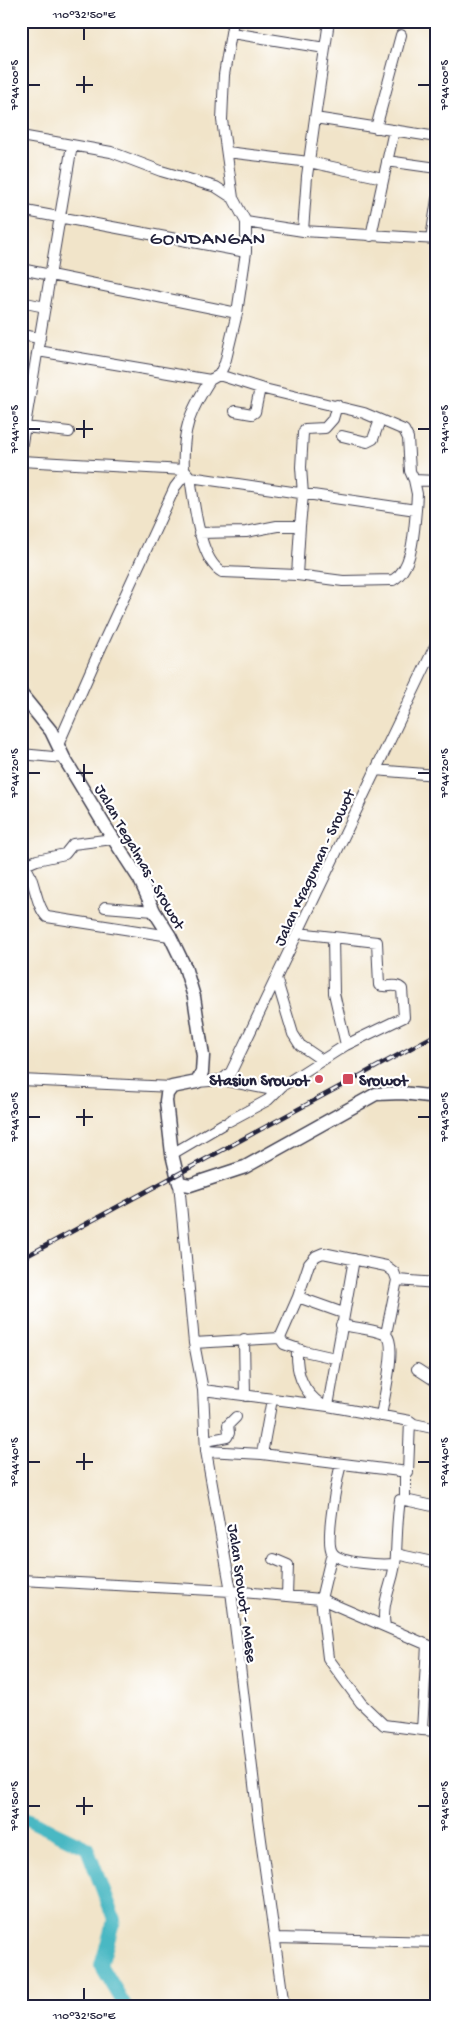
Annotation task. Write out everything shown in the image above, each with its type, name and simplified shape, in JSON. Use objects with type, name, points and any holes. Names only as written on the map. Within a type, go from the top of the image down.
[{"type":"main road","name":"Jalan Tegalmas - Srowot","points":[[21,694],[44,722],[113,839],[140,880],[154,911],[170,936],[185,967],[194,997],[203,1056],[202,1072],[197,1082]]},
{"type":"main road","points":[[197,1082],[172,1087],[167,1094],[166,1101],[172,1154],[179,1183],[190,1185],[245,1167],[376,1094],[394,1093],[437,1097]]},
{"type":"street","points":[[38,350],[215,378],[337,405],[364,413],[404,430],[408,438],[410,471],[417,494],[412,546],[400,576],[387,581],[343,581],[297,575],[222,572],[215,568],[199,533],[187,473],[185,429],[192,413],[215,378],[225,363],[237,313],[246,252],[246,222],[233,198],[222,120],[224,84],[233,21]]},
{"type":"street","points":[[303,230],[309,162],[329,21]]},
{"type":"street","points":[[232,33],[326,48]]},
{"type":"street","points":[[376,128],[401,35]]},
{"type":"street","points":[[315,118],[437,137]]},
{"type":"street","points":[[371,236],[394,130]]},
{"type":"street","points":[[21,136],[111,152],[161,171],[216,187],[233,198]]},
{"type":"street","points":[[21,449],[72,145]]},
{"type":"street","points":[[227,152],[309,162],[383,178]]},
{"type":"street","points":[[387,161],[437,168]]},
{"type":"street","points":[[246,222],[303,230],[434,239],[437,199]]},
{"type":"street","points":[[21,210],[246,252]]},
{"type":"street","points":[[21,269],[237,313]]},
{"type":"street","points":[[21,302],[45,307]]},
{"type":"street","points":[[21,335],[40,338]]},
{"type":"street","points":[[235,411],[252,414],[255,412],[260,388]]},
{"type":"street","points":[[297,575],[303,495],[301,467],[303,433],[305,429],[325,428],[333,419],[337,405]]},
{"type":"street","points":[[342,436],[367,442],[373,439],[380,420]]},
{"type":"street","points":[[25,427],[69,432]]},
{"type":"street","points":[[21,461],[187,473],[303,495],[416,510]]},
{"type":"street","points":[[58,745],[175,487],[187,473]]},
{"type":"street","points":[[414,480],[437,481]]},
{"type":"street","points":[[199,533],[246,532],[277,526],[300,526]]},
{"type":"street","name":"Jalan Kraguman - Srowot","points":[[222,1080],[231,1072],[437,642]]},
{"type":"street","points":[[21,754],[64,758]]},
{"type":"street","points":[[375,770],[437,775]]},
{"type":"street","points":[[113,839],[73,844],[65,854],[23,865],[29,871],[40,908],[47,917],[170,936]]},
{"type":"street","points":[[105,908],[154,911]]},
{"type":"street","points":[[172,1154],[268,1100],[282,1086],[346,1045],[404,1017],[402,989],[396,985],[382,987],[379,985],[377,942],[298,934]]},
{"type":"street","points":[[333,938],[334,993],[346,1045]]},
{"type":"street","points":[[276,978],[293,1034],[300,1045],[322,1060]]},
{"type":"street","points":[[21,1080],[172,1087]]},
{"type":"street","points":[[197,1082],[222,1080],[262,1088],[282,1086]]},
{"type":"street","name":"Jalan Srowot - Mlese","points":[[179,1183],[194,1344],[203,1390],[206,1446],[231,1591],[256,1800],[284,2007]]},
{"type":"street","points":[[280,1338],[298,1297],[309,1264],[316,1256],[323,1253],[391,1268],[397,1280],[386,1334]]},
{"type":"street","points":[[325,1406],[354,1259]]},
{"type":"street","points":[[397,1280],[437,1283]]},
{"type":"street","points":[[298,1297],[344,1313]]},
{"type":"street","points":[[341,1325],[386,1334],[390,1340],[392,1346],[381,1416]]},
{"type":"street","points":[[194,1344],[280,1338]]},
{"type":"street","points":[[280,1338],[284,1344],[335,1358]]},
{"type":"street","points":[[244,1340],[245,1396]]},
{"type":"street","points":[[297,1348],[296,1366],[301,1382],[313,1399],[325,1406]]},
{"type":"street","points":[[417,1369],[437,1382]]},
{"type":"street","points":[[203,1390],[325,1406],[410,1421],[414,1424],[437,1429]]},
{"type":"street","points":[[262,1454],[272,1399]]},
{"type":"street","points":[[206,1446],[227,1437],[229,1433],[228,1425],[236,1417]]},
{"type":"street","points":[[405,1500],[405,1474],[408,1472],[410,1421]]},
{"type":"street","points":[[206,1446],[408,1472]]},
{"type":"street","points":[[341,1464],[332,1512],[330,1547],[332,1553],[322,1599],[328,1658],[361,1703],[384,1725],[437,1731]]},
{"type":"street","points":[[385,1626],[382,1613],[395,1559],[400,1500],[437,1507]]},
{"type":"street","points":[[332,1553],[340,1559],[382,1565],[395,1559],[437,1563]]},
{"type":"street","points":[[274,1559],[288,1565],[288,1596]]},
{"type":"street","points":[[21,1580],[231,1591],[322,1599],[432,1647],[422,1730]]},
{"type":"street","points":[[276,1938],[437,1942]]},
{"type":"waterway","points":[[21,1816],[87,1848],[114,1920],[101,1965],[126,2007]]},
{"type":"railway","points":[[21,1259],[437,1034]]},
{"type":"place","name":"Stasiun Srowot","points":[[319,1079]]},
{"type":"place","name":"Srowot","points":[[348,1079]]},
{"type":"district","name":"GONDANGAN","points":[[208,237]]}]
